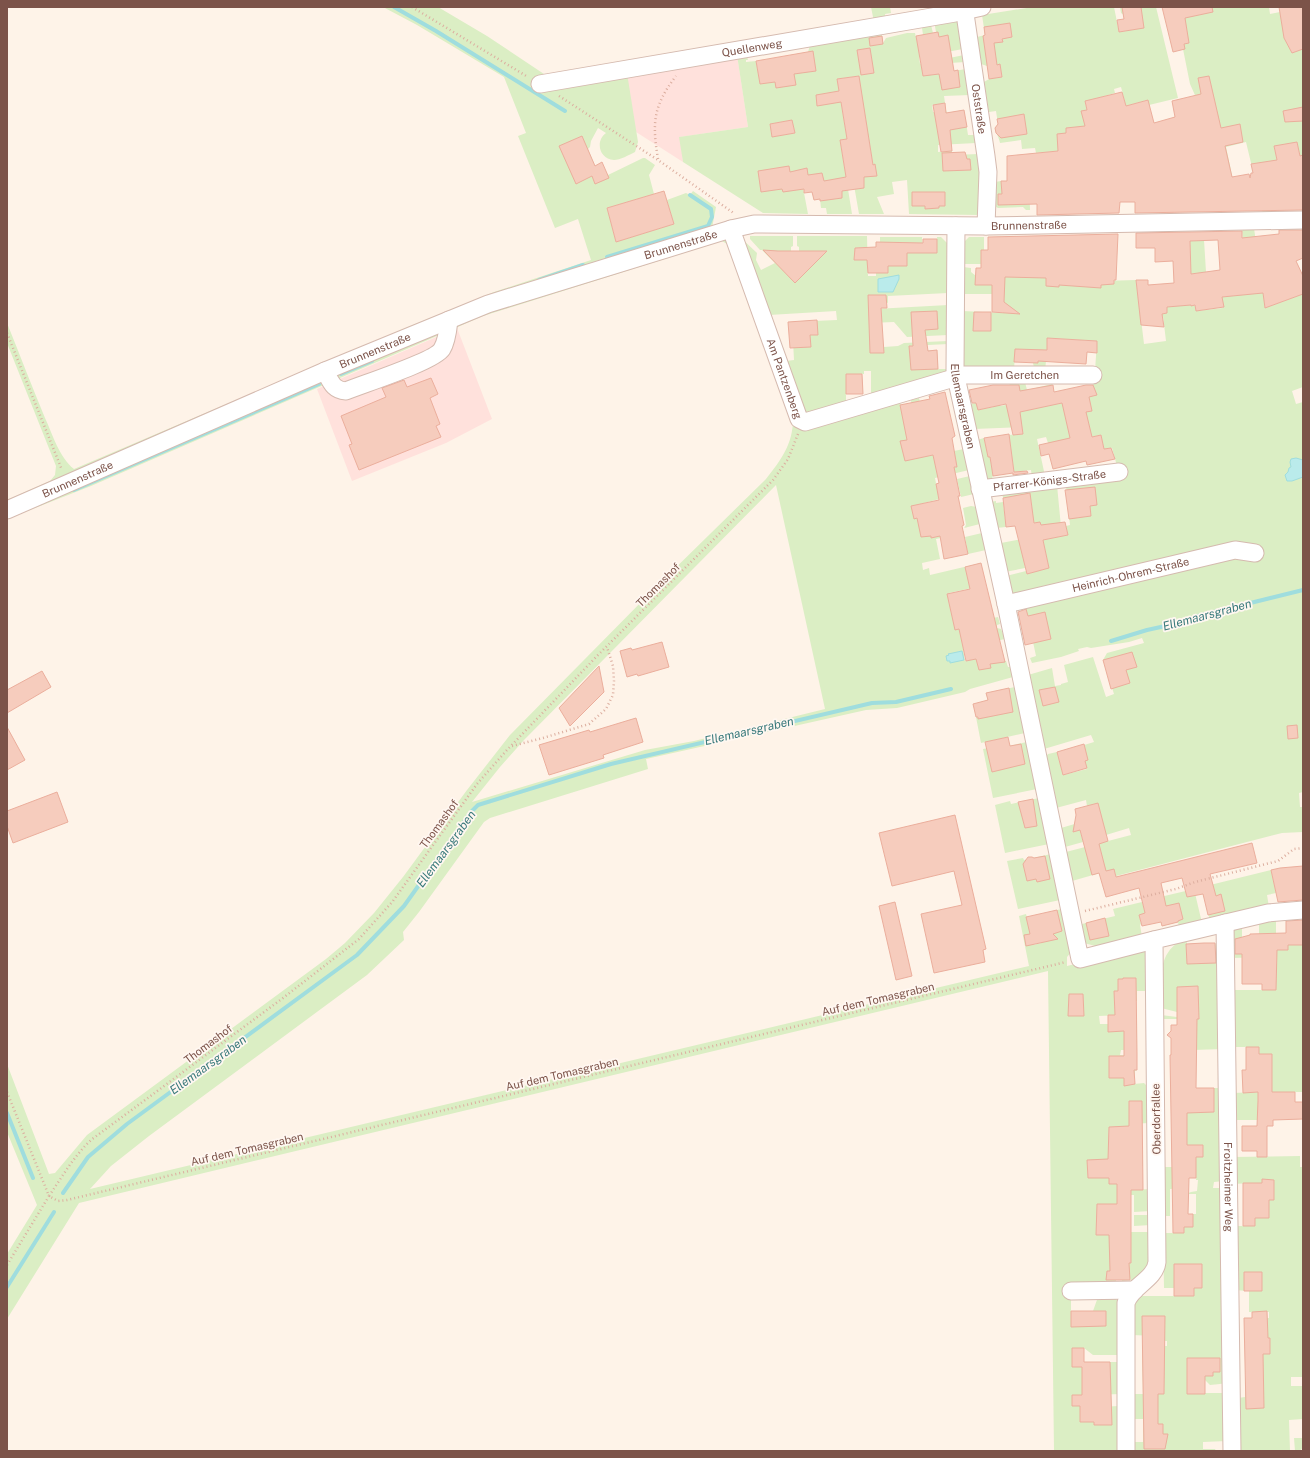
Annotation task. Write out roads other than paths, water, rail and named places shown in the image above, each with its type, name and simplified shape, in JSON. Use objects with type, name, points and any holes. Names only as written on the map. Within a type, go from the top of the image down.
[{"type":"street","points":[[964,9],[982,7]]},
{"type":"street","name":"Quellenweg","points":[[540,84],[955,13],[964,9]]},
{"type":"street","name":"Oststraße","points":[[964,9],[988,172],[986,226]]},
{"type":"street","name":"Brunnenstraße","points":[[7,510],[325,371],[488,304],[731,229],[754,224],[986,226],[1303,220]]},
{"type":"street","name":"Ellemaarsgraben","points":[[956,226],[956,377],[1006,604],[1080,959],[1154,940]]},
{"type":"street","name":"Am Pantzenberg","points":[[731,229],[799,419],[804,422],[956,377]]},
{"type":"street","points":[[325,371],[335,387],[346,391],[413,366],[434,357],[442,351],[450,320]]},
{"type":"street","name":"Im Geretchen","points":[[956,377],[1093,375]]},
{"type":"street","name":"Pfarrer-Königs-Straße","points":[[980,489],[1119,472]]},
{"type":"street","name":"Heinrich-Ohrem-Straße","points":[[1006,604],[1235,550],[1255,553]]},
{"type":"street","points":[[1154,940],[1278,912],[1303,910]]},
{"type":"street","name":"Froitzheimer Weg","points":[[1225,923],[1232,1451]]},
{"type":"street","name":"Oberdorfallee","points":[[1126,1451],[1126,1309],[1128,1297],[1152,1273],[1157,1262],[1154,940]]},
{"type":"street","points":[[1071,1291],[1135,1290]]},
{"type":"water","points":[[899,275],[899,279],[893,292],[878,292],[878,279]]},
{"type":"water","points":[[1296,458],[1303,460],[1303,477],[1292,481],[1287,481],[1285,475],[1291,467],[1291,459]]},
{"type":"water","points":[[962,651],[964,660],[950,663],[950,661],[947,661],[946,656],[949,655],[948,654]]},
{"type":"waterway","points":[[394,7],[436,31],[565,111]]},
{"type":"waterway","points":[[607,257],[708,226],[712,217],[711,209],[690,195]]},
{"type":"waterway","points":[[539,280],[583,265]]},
{"type":"waterway","points":[[341,374],[372,361]]},
{"type":"waterway","points":[[74,490],[319,384]]},
{"type":"waterway","name":"Ellemaarsgraben","points":[[1111,641],[1147,630],[1193,620],[1198,616],[1303,590]]},
{"type":"waterway","name":"Ellemaarsgraben","points":[[63,1193],[88,1157],[127,1124],[357,955],[404,906],[471,812],[478,805],[611,764],[872,703],[896,702],[951,689]]},
{"type":"waterway","points":[[7,1113],[33,1178]]},
{"type":"waterway","name":"Ellemaarsgraben","points":[[7,1287],[54,1212]]}]
